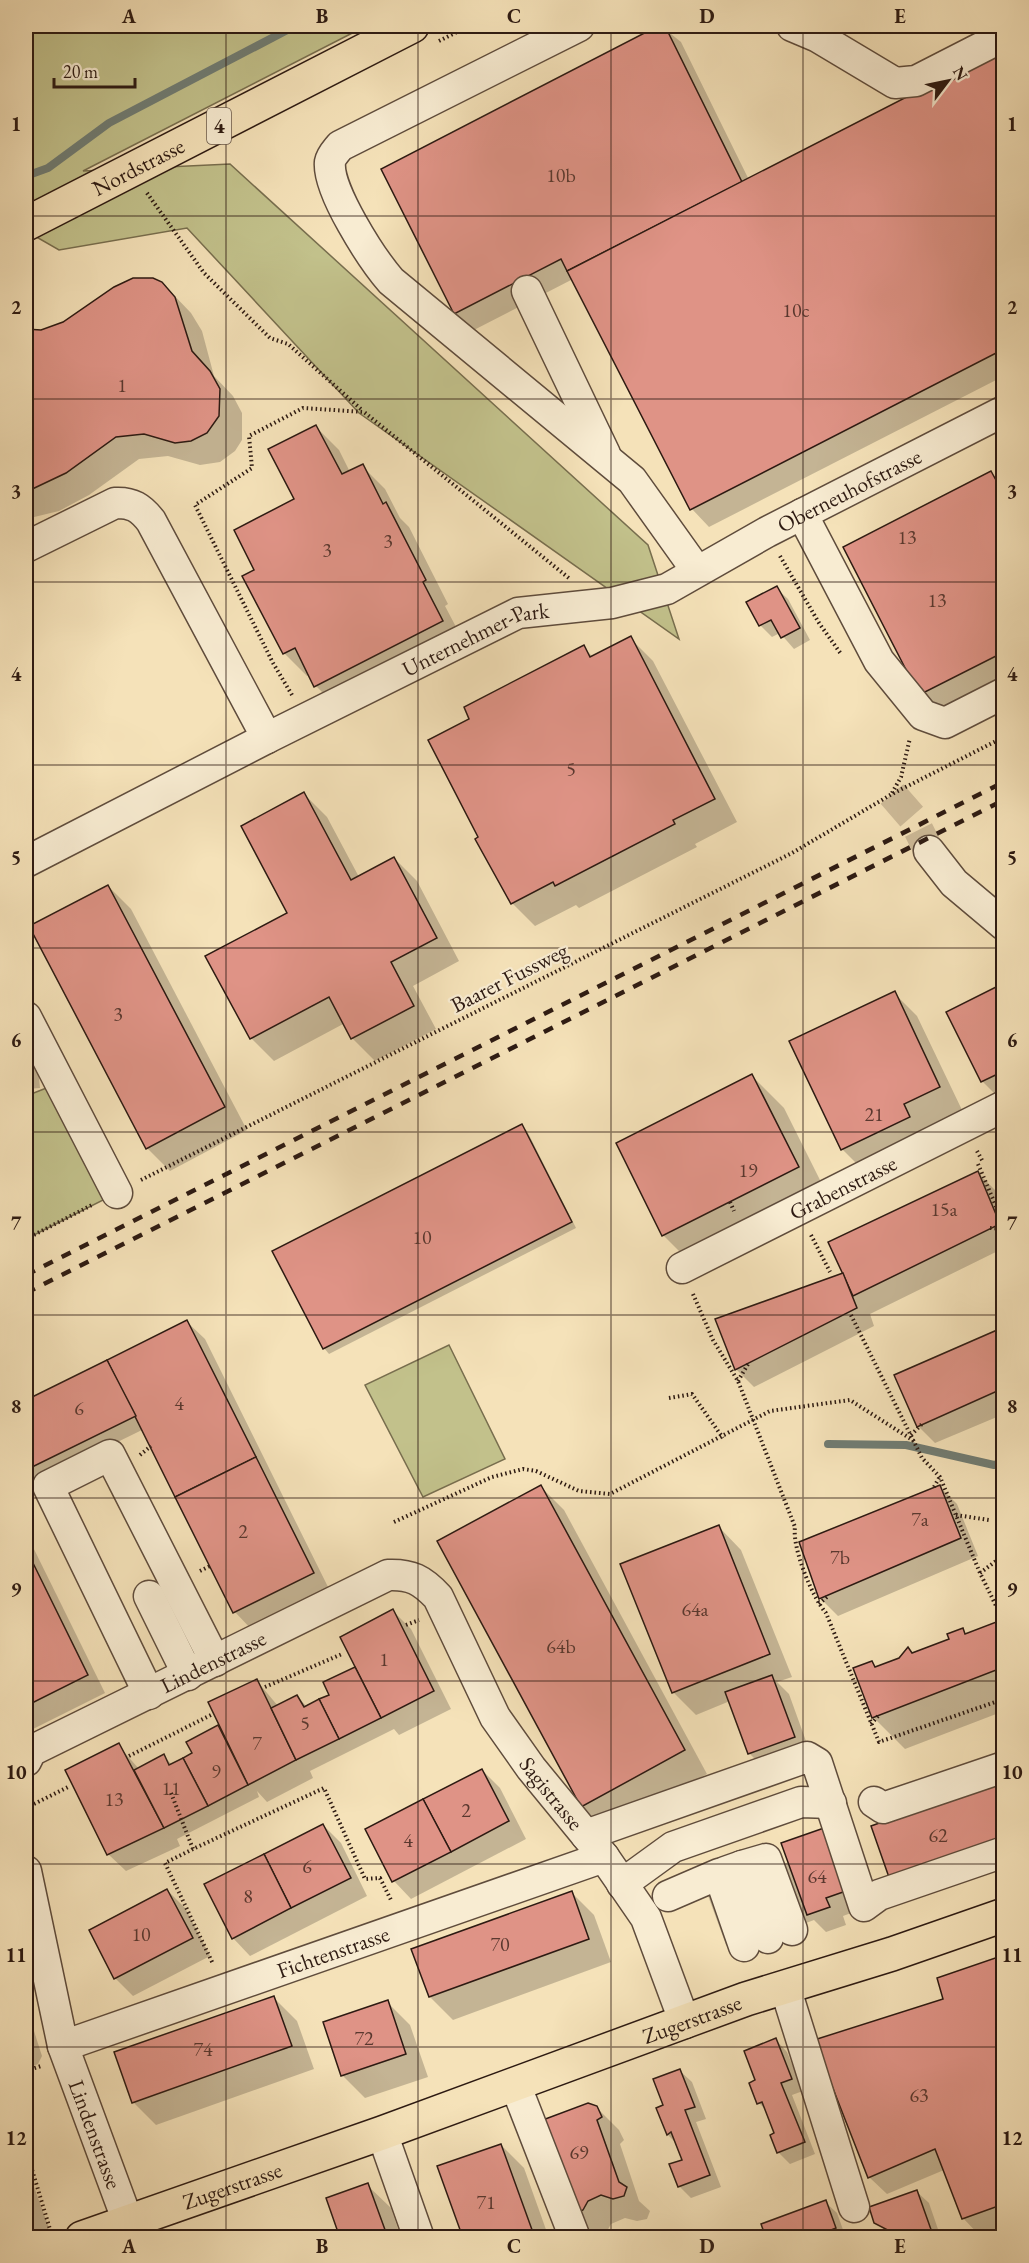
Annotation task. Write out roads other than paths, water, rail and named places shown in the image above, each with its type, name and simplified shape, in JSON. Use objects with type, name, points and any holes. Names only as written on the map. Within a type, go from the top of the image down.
[{"type":"main road","name":"Nordstrasse","points":[[26,224],[412,26]]},
{"type":"main road","name":"Zugerstrasse","points":[[82,2238],[382,2133],[785,1987],[1004,1916]]},
{"type":"street","points":[[579,26],[340,146],[330,159],[331,179],[371,257],[391,282],[632,480],[696,571]]},
{"type":"street","points":[[792,26],[818,37],[895,83],[916,81],[1004,36]]},
{"type":"street","points":[[527,291],[609,462]]},
{"type":"street","name":"Oberneuhofstrasse","points":[[696,571],[1004,411]]},
{"type":"street","points":[[26,547],[115,503],[125,503],[142,509],[151,521],[267,738]]},
{"type":"street","points":[[802,514],[879,661],[923,715],[945,723],[1004,693]]},
{"type":"street","name":"Unternehmer-Park","points":[[26,862],[306,718],[518,613],[601,604],[667,589],[696,571]]},
{"type":"street","points":[[929,851],[954,884],[1004,925]]},
{"type":"street","points":[[26,1017],[117,1193]]},
{"type":"street","name":"Grabenstrasse","points":[[682,1268],[1004,1106]]},
{"type":"street","points":[[149,1694],[48,1486],[110,1455],[215,1661]]},
{"type":"street","name":"Lindenstrasse","points":[[26,1761],[31,1751],[388,1575],[407,1574]]},
{"type":"street","name":"Sagistrasse","points":[[407,1574],[424,1582],[438,1597],[495,1717],[531,1768],[595,1846],[646,1918],[685,2023]]},
{"type":"street","points":[[149,1596],[188,1675]]},
{"type":"street","name":"Fichtenstrasse","points":[[63,2046],[404,1927],[807,1757],[817,1763],[831,1803]]},
{"type":"street","points":[[874,1802],[883,1808],[1004,1767]]},
{"type":"street","points":[[622,1884],[673,1847],[801,1802],[831,1803],[864,1906],[879,1895],[1004,1852]]},
{"type":"street","points":[[668,1896],[731,1870],[766,1859],[768,1938],[731,1870]]},
{"type":"street","name":"Lindenstrasse","points":[[26,1871],[28,1903],[63,2046],[128,2222]]},
{"type":"street","points":[[785,1987],[854,2207]]},
{"type":"street","points":[[515,2084],[574,2238]]},
{"type":"street","points":[[382,2133],[419,2238]]},
{"type":"waterway","points":[[26,176],[48,168],[109,123],[295,26]]},
{"type":"waterway","points":[[828,1444],[906,1445],[994,1465],[1004,1463]]},
{"type":"tunnel","points":[[892,794],[912,817],[929,851]]},
{"type":"railway","points":[[26,1275],[1004,782]]},
{"type":"railway","points":[[26,1293],[1004,800]]}]
